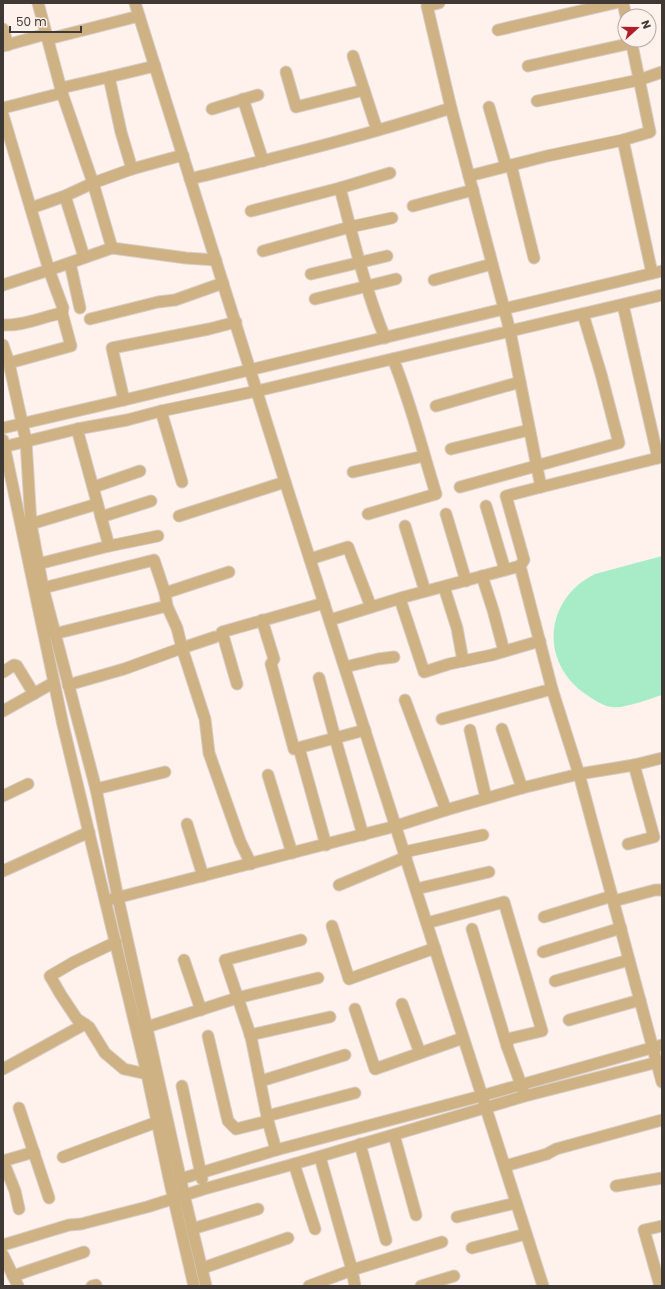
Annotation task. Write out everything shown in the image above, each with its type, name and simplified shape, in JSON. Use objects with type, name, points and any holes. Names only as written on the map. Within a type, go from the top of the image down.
[{"type":"street","points":[[38,3],[62,90],[93,183],[112,248]]},
{"type":"street","points":[[135,3],[285,482],[543,1286]]},
{"type":"street","points":[[439,3],[426,4],[451,108],[510,331],[541,487]]},
{"type":"street","points":[[498,30],[615,3]]},
{"type":"street","points":[[3,29],[5,46],[139,16]]},
{"type":"street","points":[[528,66],[617,44]]},
{"type":"street","points":[[469,176],[547,156],[623,140],[650,132],[632,48]]},
{"type":"street","points":[[353,56],[377,130]]},
{"type":"street","points":[[3,108],[62,90],[155,66]]},
{"type":"street","points":[[286,72],[296,107],[364,90]]},
{"type":"street","points":[[536,101],[638,80],[662,72]]},
{"type":"street","points":[[109,78],[121,132],[132,169]]},
{"type":"street","points":[[212,109],[258,95]]},
{"type":"street","points":[[242,99],[263,161]]},
{"type":"street","points":[[489,107],[508,166],[534,258]]},
{"type":"street","points":[[190,179],[411,121],[451,108]]},
{"type":"street","points":[[3,115],[49,270],[63,308],[62,313],[71,346],[9,363]]},
{"type":"street","points":[[3,428],[657,272],[623,140]]},
{"type":"street","points":[[31,208],[66,196],[93,183],[132,169],[183,155]]},
{"type":"street","points":[[251,211],[390,174]]},
{"type":"street","points":[[340,188],[359,263],[375,314],[385,338]]},
{"type":"street","points":[[413,206],[473,190]]},
{"type":"street","points":[[66,196],[84,257]]},
{"type":"street","points":[[263,251],[350,227],[392,218]]},
{"type":"street","points":[[3,285],[112,248],[186,258],[216,260]]},
{"type":"street","points":[[310,274],[387,256]]},
{"type":"street","points":[[70,262],[80,308]]},
{"type":"street","points":[[434,280],[492,264]]},
{"type":"street","points":[[315,299],[396,279]]},
{"type":"street","points":[[90,319],[158,302],[175,300],[223,283]]},
{"type":"street","points":[[194,1286],[147,1074],[53,683],[3,445],[128,420],[161,411],[257,391],[662,295]]},
{"type":"street","points":[[330,620],[444,586],[520,566],[524,560],[506,496],[660,457],[623,305]]},
{"type":"street","points":[[3,325],[12,325],[62,313]]},
{"type":"street","points":[[460,487],[536,465],[619,444],[582,314]]},
{"type":"street","points":[[124,400],[112,348],[209,329],[236,322]]},
{"type":"street","points":[[3,345],[9,363],[26,441],[31,524],[43,588],[96,789],[118,898],[184,1195],[203,1268],[206,1286]]},
{"type":"street","points":[[368,514],[436,494],[401,380],[393,359]]},
{"type":"street","points":[[436,406],[520,382]]},
{"type":"street","points":[[161,411],[182,482]]},
{"type":"street","points":[[77,429],[109,546]]},
{"type":"street","points":[[451,449],[529,430]]},
{"type":"street","points":[[353,472],[424,456]]},
{"type":"street","points":[[94,487],[140,471]]},
{"type":"street","points":[[178,516],[285,482]]},
{"type":"street","points":[[101,517],[150,501]]},
{"type":"street","points":[[31,524],[98,504]]},
{"type":"street","points":[[486,506],[505,570]]},
{"type":"street","points":[[446,514],[466,580]]},
{"type":"street","points":[[405,526],[426,592]]},
{"type":"street","points":[[38,564],[109,546],[158,536]]},
{"type":"street","points":[[310,558],[348,547],[371,608]]},
{"type":"street","points":[[43,588],[154,560],[165,593],[167,606],[177,628],[205,719],[209,753],[240,841],[251,864]]},
{"type":"street","points":[[520,566],[552,688],[579,774],[640,1000],[658,1046],[662,1082]]},
{"type":"street","points":[[165,593],[229,572]]},
{"type":"street","points":[[482,576],[504,651]]},
{"type":"street","points":[[444,586],[458,628],[463,661]]},
{"type":"street","points":[[400,599],[424,672],[540,641]]},
{"type":"street","points":[[237,684],[222,632],[324,603]]},
{"type":"street","points":[[54,634],[167,606]]},
{"type":"street","points":[[262,620],[274,659],[272,664],[294,749],[365,730]]},
{"type":"street","points":[[68,685],[124,669],[215,637]]},
{"type":"street","points":[[345,667],[378,659],[394,658]]},
{"type":"street","points":[[3,672],[14,665],[17,666],[34,694]]},
{"type":"street","points":[[319,678],[363,835]]},
{"type":"street","points":[[3,711],[53,683]]},
{"type":"street","points":[[442,719],[552,688]]},
{"type":"street","points":[[405,700],[446,810]]},
{"type":"street","points":[[502,729],[522,788]]},
{"type":"street","points":[[470,730],[486,798]]},
{"type":"street","points":[[299,748],[326,845]]},
{"type":"street","points":[[105,900],[326,845],[396,826],[522,788],[579,774],[634,766],[662,758]]},
{"type":"street","points":[[628,844],[654,837],[634,766]]},
{"type":"street","points":[[96,789],[165,772]]},
{"type":"street","points":[[268,775],[292,853]]},
{"type":"street","points":[[3,796],[28,784]]},
{"type":"street","points":[[187,824],[203,876]]},
{"type":"street","points":[[4,868],[89,832]]},
{"type":"street","points":[[339,885],[405,855],[483,835]]},
{"type":"street","points":[[416,889],[489,872]]},
{"type":"street","points":[[544,917],[613,899],[655,890],[662,890]]},
{"type":"street","points":[[427,923],[504,902],[542,1031],[508,1039],[507,1046]]},
{"type":"street","points":[[332,926],[349,978],[435,948]]},
{"type":"street","points":[[543,952],[621,928]]},
{"type":"street","points":[[472,929],[507,1046],[525,1096]]},
{"type":"street","points":[[276,1150],[267,1119],[250,1035],[225,960],[301,940]]},
{"type":"street","points":[[116,942],[74,962],[50,976],[77,1019],[89,1027],[105,1052],[124,1069],[147,1074]]},
{"type":"street","points":[[184,960],[201,1010]]},
{"type":"street","points":[[556,981],[629,960]]},
{"type":"street","points":[[147,1027],[237,998],[318,978]]},
{"type":"street","points":[[570,1020],[640,1000]]},
{"type":"street","points":[[402,1004],[420,1053]]},
{"type":"street","points":[[356,1009],[375,1069],[464,1038]]},
{"type":"street","points":[[250,1035],[330,1017]]},
{"type":"street","points":[[3,1069],[85,1024]]},
{"type":"street","points":[[208,1036],[228,1121],[236,1129],[355,1093]]},
{"type":"street","points":[[170,1183],[200,1172],[276,1150],[481,1096],[658,1046]]},
{"type":"street","points":[[260,1081],[345,1055]]},
{"type":"street","points":[[3,1245],[69,1225],[81,1224],[174,1199],[525,1096],[659,1062]]},
{"type":"street","points":[[182,1086],[204,1189]]},
{"type":"street","points":[[19,1108],[49,1198]]},
{"type":"street","points":[[505,1166],[547,1154],[556,1149],[662,1120]]},
{"type":"street","points":[[63,1157],[157,1122]]},
{"type":"street","points":[[394,1135],[416,1215]]},
{"type":"street","points":[[360,1144],[386,1240]]},
{"type":"street","points":[[19,1209],[15,1191],[3,1161],[34,1152]]},
{"type":"street","points":[[320,1156],[352,1270],[355,1286]]},
{"type":"street","points":[[294,1164],[314,1229]]},
{"type":"street","points":[[616,1186],[662,1178]]},
{"type":"street","points":[[457,1217],[516,1203]]},
{"type":"street","points":[[192,1229],[258,1208]]},
{"type":"street","points":[[660,1286],[644,1230],[662,1226]]},
{"type":"street","points":[[472,1248],[526,1234]]},
{"type":"street","points":[[203,1268],[288,1238]]},
{"type":"street","points":[[309,1286],[352,1270],[442,1242]]},
{"type":"street","points":[[3,1255],[15,1281],[84,1252]]},
{"type":"street","points":[[421,1286],[454,1276]]},
{"type":"green space","points":[[662,556],[662,695],[623,707],[612,707],[605,705],[590,697],[571,682],[561,666],[555,649],[554,632],[557,615],[565,599],[578,585],[595,574]]}]
